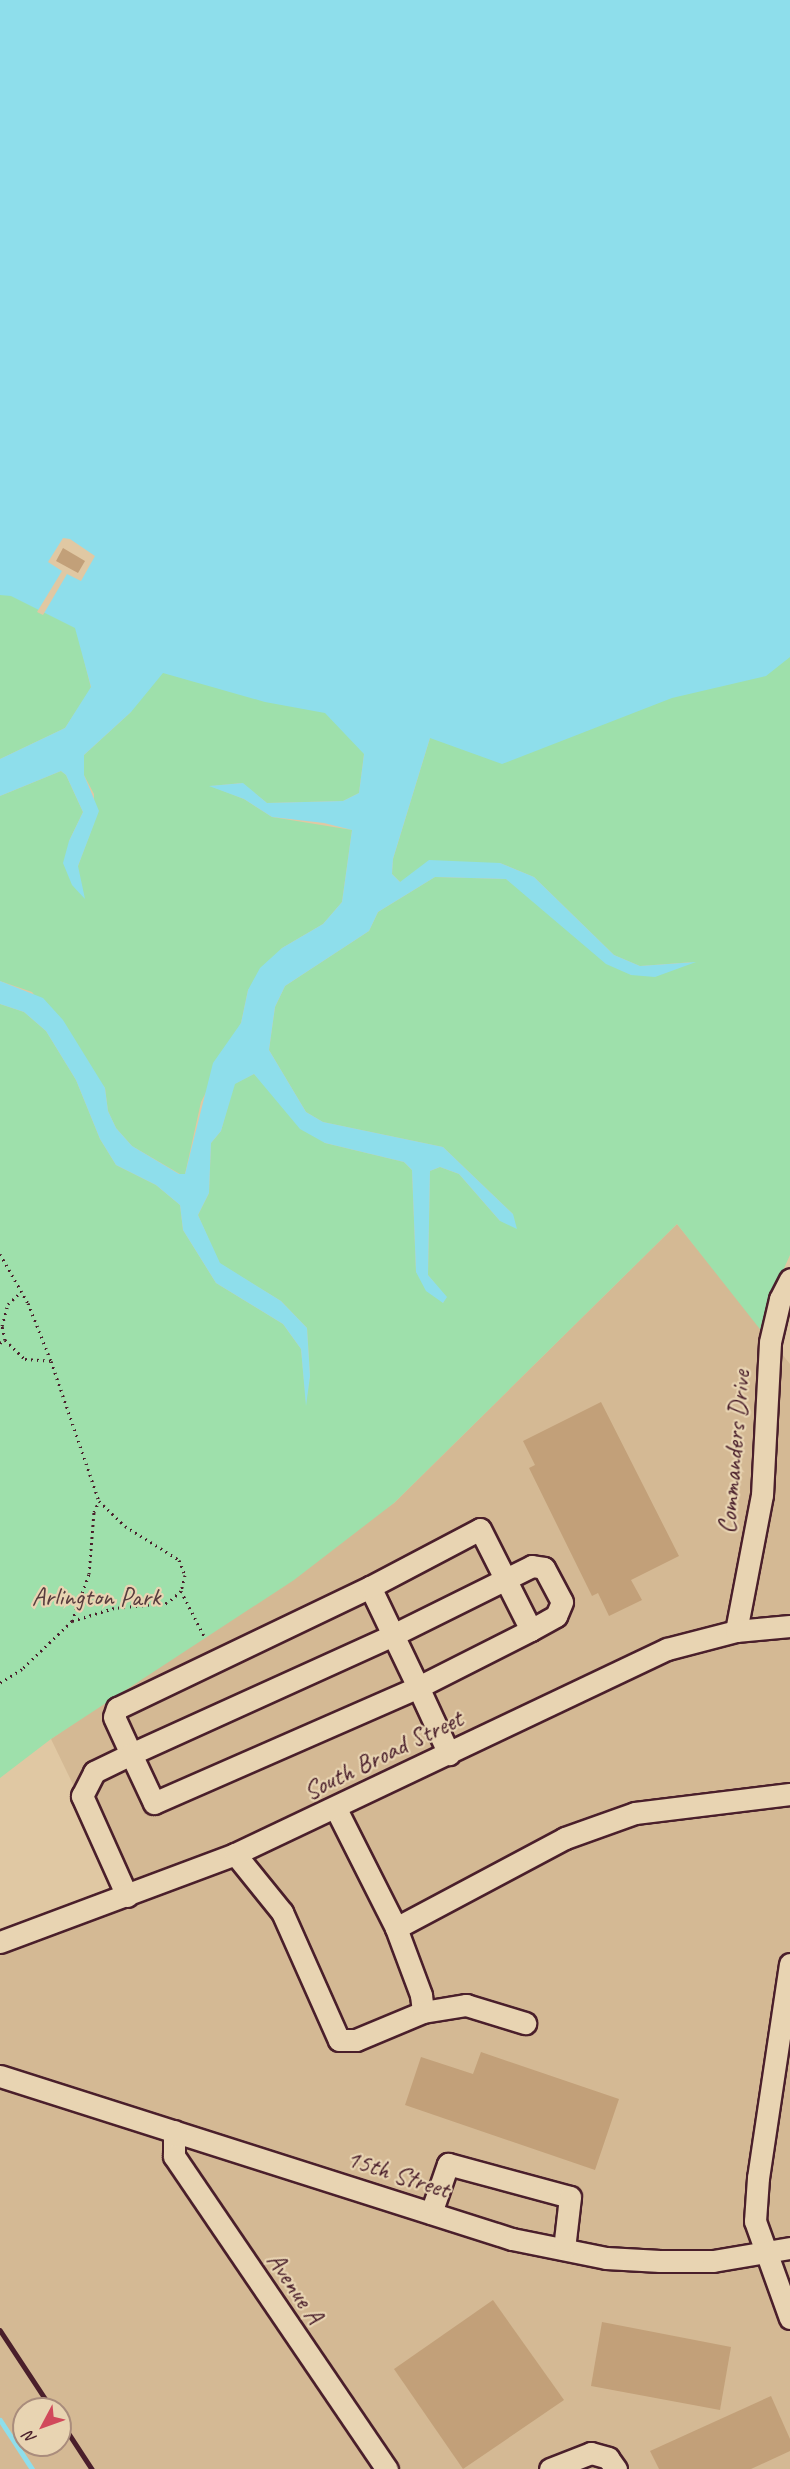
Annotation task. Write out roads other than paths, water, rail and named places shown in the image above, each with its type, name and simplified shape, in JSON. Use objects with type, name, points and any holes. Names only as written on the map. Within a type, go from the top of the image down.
[{"type":"street","name":"Commanders Drive","points":[[736,1631],[762,1495],[770,1342],[780,1299],[790,1279]]},
{"type":"street","points":[[127,1896],[82,1796],[94,1772],[131,1754],[393,1635],[506,1580],[532,1566],[544,1568],[562,1602],[556,1616],[531,1630],[418,1687],[154,1803],[131,1754],[114,1716],[117,1708],[370,1587],[480,1529],[506,1580],[531,1630]]},
{"type":"street","points":[[370,1587],[448,1754]]},
{"type":"street","name":"South Broad Street","points":[[0,1942],[235,1854],[336,1809],[629,1665],[667,1649],[736,1631],[790,1626]]},
{"type":"street","points":[[396,1928],[565,1838],[635,1813],[790,1794]]},
{"type":"street","points":[[336,1809],[396,1928],[422,1995],[423,2012]]},
{"type":"street","points":[[235,1854],[282,1911],[339,2040],[356,2040],[423,2012],[466,2005],[525,2023]]},
{"type":"street","points":[[790,1964],[758,2178],[755,2221],[790,2318]]},
{"type":"street","name":"15th Street","points":[[0,2076],[512,2239],[606,2258],[660,2260],[713,2261],[790,2248]]},
{"type":"street","name":"Avenue A","points":[[174,2131],[174,2156],[387,2469]]},
{"type":"street","points":[[431,2213],[448,2164],[570,2197],[564,2249]]},
{"type":"street","points":[[550,2469],[585,2454],[602,2455],[616,2469]]},
{"type":"water","points":[[0,0],[790,0],[790,657],[766,676],[672,698],[502,764],[430,738],[393,859],[392,874],[400,882],[429,860],[500,863],[534,877],[614,955],[640,966],[696,962],[655,977],[631,975],[606,964],[506,879],[435,877],[378,912],[369,931],[285,986],[275,1007],[269,1050],[306,1112],[323,1122],[443,1147],[513,1214],[517,1229],[500,1221],[459,1174],[440,1167],[430,1171],[428,1275],[447,1297],[443,1303],[426,1291],[416,1272],[412,1170],[404,1162],[325,1143],[300,1129],[254,1074],[235,1084],[221,1131],[211,1143],[209,1193],[198,1215],[220,1263],[281,1301],[307,1328],[310,1376],[306,1406],[301,1349],[283,1324],[216,1283],[183,1230],[180,1205],[156,1185],[116,1165],[100,1139],[76,1080],[46,1031],[24,1012],[0,1004],[0,981],[43,998],[63,1020],[105,1088],[108,1111],[116,1128],[132,1146],[179,1174],[185,1174],[213,1063],[241,1023],[248,990],[260,968],[282,948],[323,924],[342,902],[352,830],[324,823],[272,817],[244,799],[209,786],[243,783],[267,803],[343,801],[359,793],[364,754],[325,713],[265,702],[163,673],[131,712],[84,755],[84,775],[99,811],[78,866],[85,899],[72,885],[63,863],[69,841],[83,812],[66,775],[61,771],[0,796],[0,759],[65,728],[91,687],[75,628],[11,596],[0,595]]},
{"type":"waterway","points":[[0,2420],[32,2469]]},
{"type":"railway","points":[[0,2330],[44,2397]]},
{"type":"railway","points":[[72,2438],[92,2469]]},
{"type":"park label","name":"Arlington Park","points":[[96,1597]]}]
